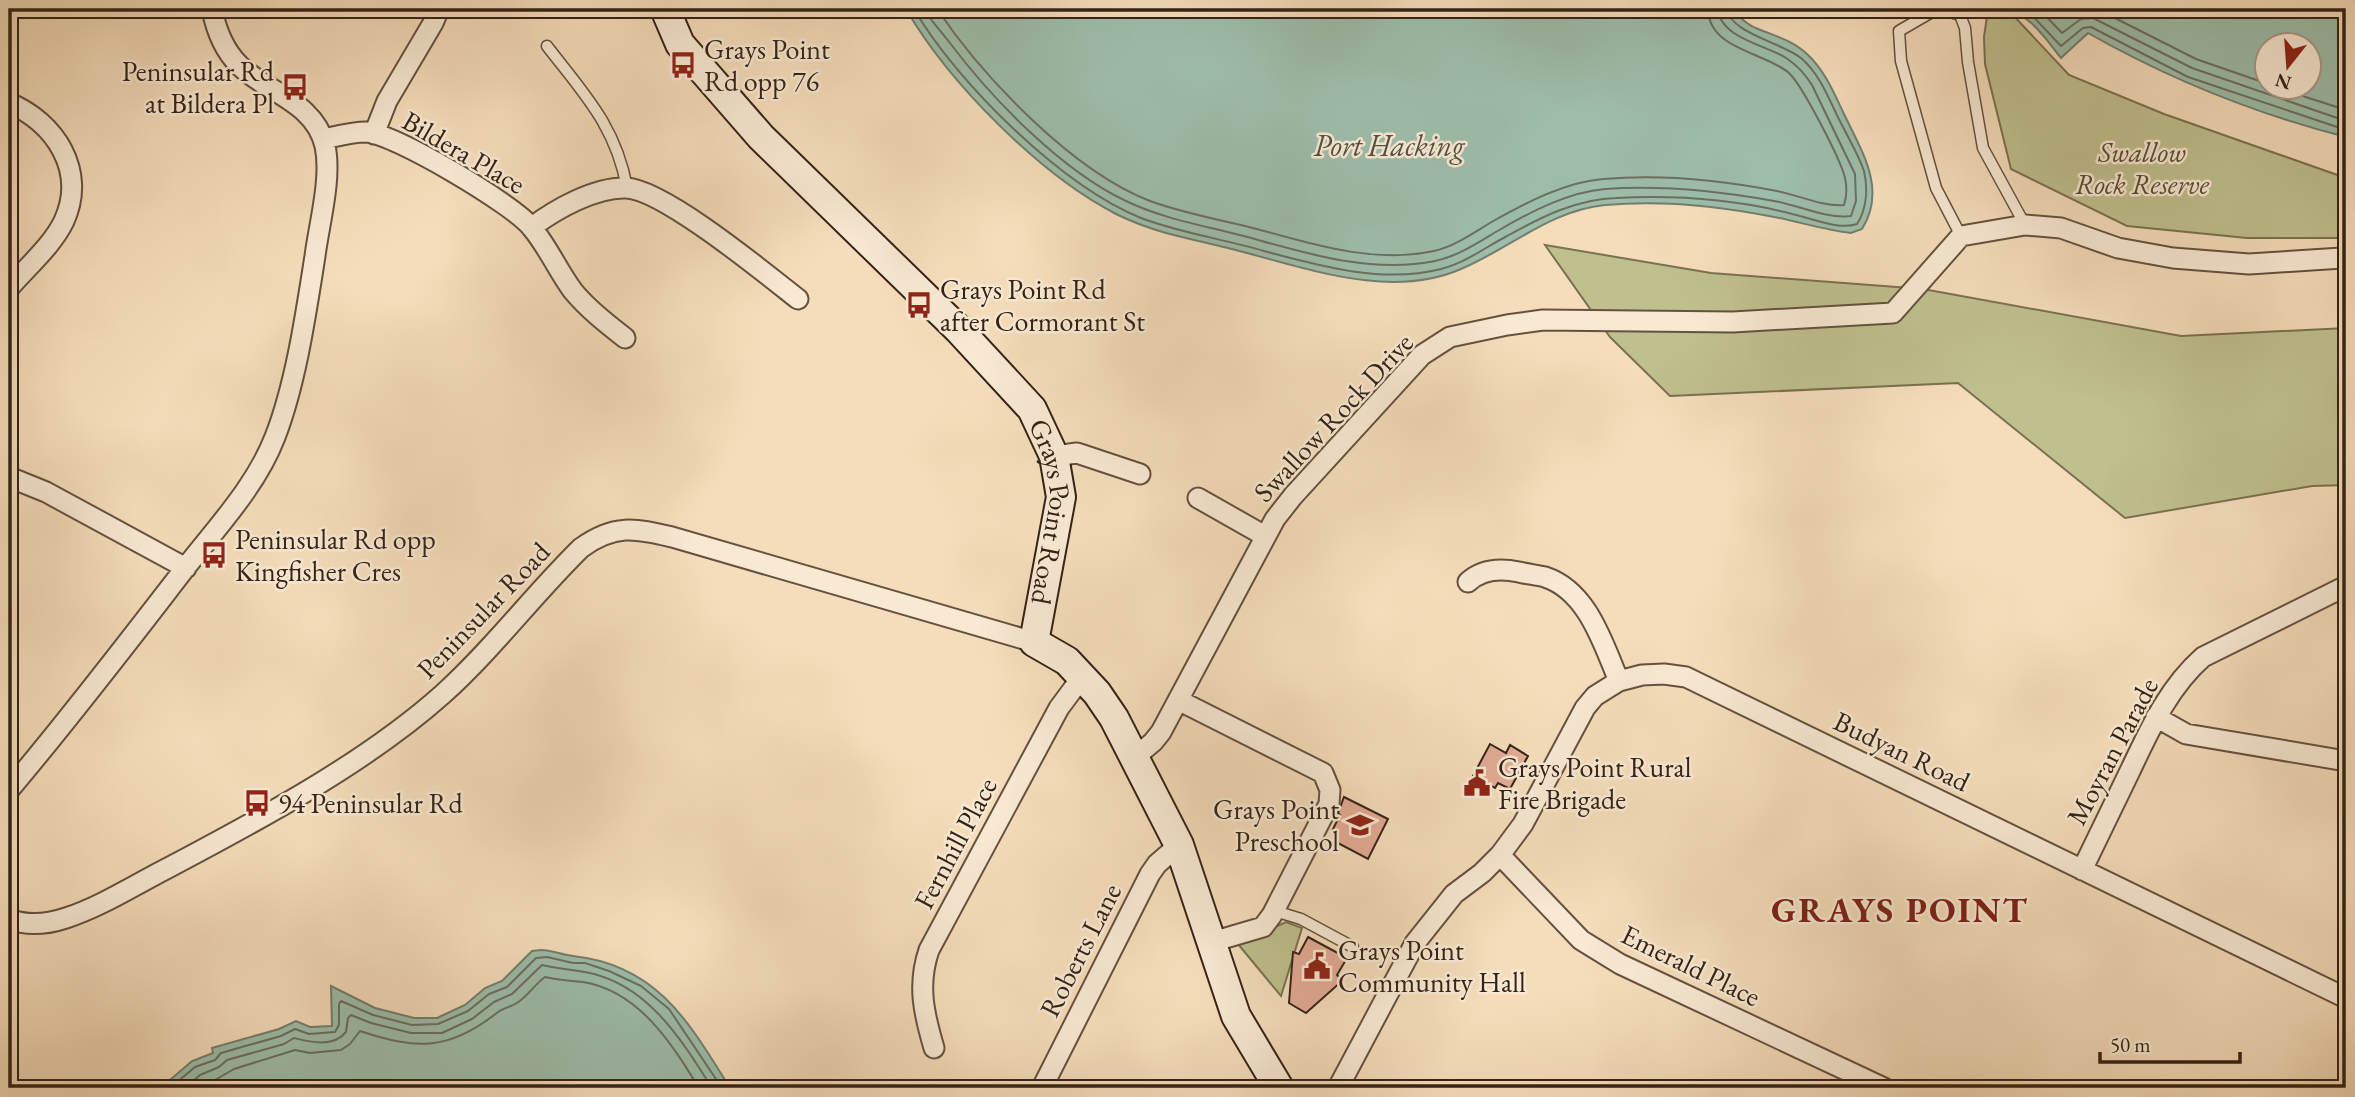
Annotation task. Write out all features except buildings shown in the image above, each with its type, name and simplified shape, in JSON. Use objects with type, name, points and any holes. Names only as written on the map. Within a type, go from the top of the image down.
[{"type":"street","points":[[9,790],[116,660],[236,503],[256,474],[275,437],[282,415],[307,303],[325,188],[327,163],[323,139],[316,126],[299,107],[238,64],[217,30],[212,9]]},
{"type":"street","points":[[374,134],[387,102],[439,9]]},
{"type":"street","name":"Grays Point Road","points":[[666,9],[680,44],[761,137],[958,330],[1032,409],[1054,456],[1061,497],[1034,642],[1067,662],[1082,677],[1114,719],[1135,757],[1179,845],[1236,1016],[1279,1088]]},
{"type":"street","points":[[9,103],[36,117],[60,143],[68,164],[71,184],[67,211],[57,231],[9,288]]},
{"type":"street","name":"Bildera Place","points":[[323,139],[347,134],[374,134],[495,196],[532,227],[573,290],[594,314],[625,338]]},
{"type":"street","points":[[627,188],[647,194],[676,210],[799,299]]},
{"type":"street","name":"Bildera Place","points":[[532,227],[544,218],[593,195],[627,188]]},
{"type":"street","points":[[1961,236],[2025,225],[2061,228],[2118,248],[2173,258],[2249,264],[2342,258]]},
{"type":"street","name":"Swallow Rock Drive","points":[[1135,757],[1161,732],[1265,536],[1293,496],[1422,355],[1450,338],[1543,320],[1733,322],[1894,313],[1961,236]]},
{"type":"street","points":[[1054,456],[1077,453],[1140,474]]},
{"type":"street","points":[[9,477],[46,492],[186,568]]},
{"type":"street","points":[[1198,498],[1265,536]]},
{"type":"street","name":"Peninsular Road","points":[[9,919],[33,924],[67,918],[191,856],[323,780],[389,736],[442,695],[482,657],[581,548],[592,540],[618,530],[632,529],[672,537],[1034,642]]},
{"type":"street","points":[[1338,1088],[1415,943],[1454,894],[1500,855],[1524,824],[1579,716],[1595,696],[1619,681],[1597,628],[1574,596],[1548,578],[1503,569],[1476,574],[1468,582]]},
{"type":"street","name":"Moyran Parade","points":[[2082,870],[2156,717],[2189,670],[2203,657],[2346,586]]},
{"type":"street","name":"Budyan Road","points":[[1619,681],[1642,675],[1686,677],[2346,998]]},
{"type":"street","name":"Fernhill Place","points":[[934,1048],[924,1014],[921,991],[922,974],[929,950],[1059,708],[1082,677]]},
{"type":"street","points":[[1178,700],[1323,774],[1330,790],[1329,804],[1275,911],[1263,927],[1212,942]]},
{"type":"street","points":[[2156,717],[2186,734],[2346,761]]},
{"type":"street","name":"Roberts Lane","points":[[1042,1088],[1150,874],[1157,864],[1179,845]]},
{"type":"street","name":"Emerald Place","points":[[1500,855],[1581,940],[1620,964],[1884,1088]]},
{"type":"lane","points":[[1961,236],[1936,188],[1901,61],[1899,31],[1939,9],[1962,12],[1983,148],[2025,225]]},
{"type":"lane","points":[[547,46],[601,116],[616,143],[627,188]]},
{"type":"lane","points":[[1275,911],[1301,919],[1353,947]]},
{"type":"green space","name":"Swallow Rock Reserve","points":[[1988,9],[2012,14],[2069,75],[2164,114],[2346,178],[2346,238],[2247,238],[2127,226],[2011,169],[1985,64],[1984,37]]},
{"type":"green space","points":[[1545,245],[1711,273],[1923,289],[2181,336],[2346,328],[2346,485],[2312,486],[2125,518],[1958,383],[1670,396],[1610,337]]},
{"type":"green space","points":[[1286,922],[1302,928],[1281,996],[1238,944]]},
{"type":"water","name":"Port Hacking","points":[[906,9],[1730,9],[1753,27],[1796,46],[1819,68],[1833,90],[1864,157],[1872,185],[1872,200],[1862,229],[1851,233],[1711,207],[1647,203],[1605,205],[1566,214],[1479,261],[1435,278],[1380,282],[1324,273],[1153,229],[1116,214],[1087,197],[1027,152],[971,96],[946,67]]},
{"type":"water","points":[[2005,9],[2346,9],[2346,137],[2279,118],[2214,94],[2088,33],[2061,58],[2022,16]]},
{"type":"water","points":[[541,950],[602,962],[627,971],[649,984],[684,1020],[730,1088],[154,1088],[170,1080],[192,1061],[213,1053],[212,1048],[279,1029],[296,1021],[310,1027],[332,1026],[331,986],[375,1008],[414,1018],[437,1018],[465,1005],[485,988],[502,981],[532,951]]},
{"type":"place","name":"Grays Point Rd opp 76","points":[[683,65]]},
{"type":"place","name":"Peninsular Rd at Bildera Pl","points":[[295,87]]},
{"type":"place","name":"Grays Point Rd after Cormorant St","points":[[919,305]]},
{"type":"place","name":"Peninsular Rd opp Kingfisher Cres","points":[[214,555]]},
{"type":"place","name":"Grays Point Rural Fire Brigade","points":[[1477,783]]},
{"type":"place","name":"94 Peninsular Rd","points":[[257,803]]},
{"type":"place","name":"Grays Point Preschool","points":[[1360,825]]},
{"type":"place","name":"Grays Point Community Hall","points":[[1317,966]]},
{"type":"district","name":"GRAYS POINT","points":[[1900,909]]}]
